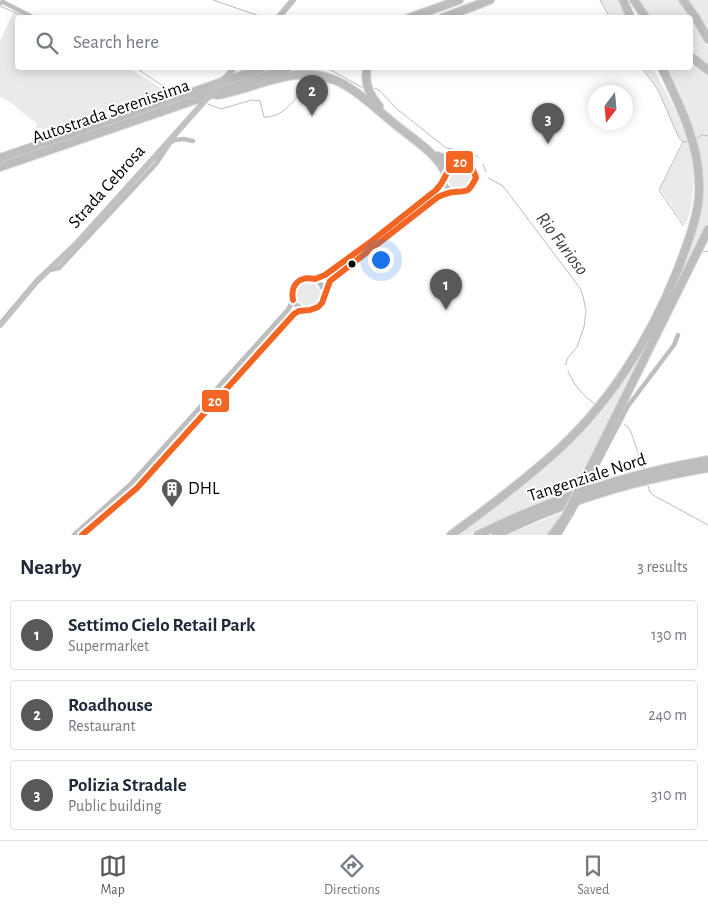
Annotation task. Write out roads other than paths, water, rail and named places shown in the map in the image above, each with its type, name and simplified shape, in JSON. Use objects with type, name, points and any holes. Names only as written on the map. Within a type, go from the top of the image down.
[{"type":"highway","points":[[414,15],[446,0]]},
{"type":"highway","points":[[416,15],[459,0]]},
{"type":"highway","points":[[450,15],[490,0]]},
{"type":"highway","points":[[623,0],[630,15]]},
{"type":"highway","points":[[633,0],[639,15]]},
{"type":"highway","points":[[633,0],[644,15]]},
{"type":"highway","points":[[683,0],[708,39]]},
{"type":"highway","points":[[693,58],[708,70]]},
{"type":"highway","name":"Autostrada Serenissima","points":[[0,158],[257,70]]},
{"type":"highway","name":"Autostrada Serenissima","points":[[0,167],[282,70]]},
{"type":"highway","points":[[366,70],[368,90],[379,106],[435,154],[454,163]]},
{"type":"highway","points":[[657,70],[679,104]]},
{"type":"highway","points":[[451,535],[549,458],[585,422],[618,380],[654,322],[681,261],[699,199],[699,173],[695,148],[679,104],[663,70]]},
{"type":"highway","points":[[198,98],[233,93],[287,76],[309,73],[324,75],[340,81],[358,94],[438,161],[445,176]]},
{"type":"highway","points":[[552,535],[569,514],[587,480],[708,230]]},
{"type":"highway","name":"Tangenziale Nord","points":[[478,535],[533,510],[597,487],[658,470],[708,460]]},
{"type":"highway","name":"Tangenziale Nord","points":[[496,535],[560,507],[592,496],[668,476],[708,468]]},
{"type":"main road","points":[[280,15],[293,0]]},
{"type":"main road","name":"Strada Cebrosa","points":[[0,325],[23,297],[63,258],[232,70]]},
{"type":"street","points":[[2,2],[28,15]]},
{"type":"street","points":[[50,270],[60,268],[156,164],[170,143],[174,140],[184,139],[193,141]]},
{"type":"street","points":[[315,279],[325,275],[397,222],[436,190],[450,166],[454,163],[464,162],[474,171],[476,178],[473,186],[467,192],[453,192],[438,197],[330,280],[324,292]]},
{"type":"street","points":[[445,176],[446,184],[453,192]]},
{"type":"street","points":[[97,228],[98,219]]},
{"type":"street","points":[[74,535],[131,484],[288,310],[293,300],[292,290],[296,282],[305,277],[320,282],[324,298],[318,307],[294,314],[137,488],[82,535]]},
{"type":"street","points":[[293,300],[306,310]]},
{"type":"street","points":[[587,480],[628,406],[674,345],[678,334]]},
{"type":"street","points":[[560,535],[569,514]]},
{"type":"waterway","points":[[213,0],[256,15]]},
{"type":"waterway","points":[[600,0],[608,15]]},
{"type":"waterway","name":"Rio Furioso","points":[[0,6],[21,15]]},
{"type":"waterway","name":"Rio Furioso","points":[[139,70],[173,91]]},
{"type":"waterway","name":"Rio Furioso","points":[[331,70],[363,88]]},
{"type":"waterway","points":[[643,70],[658,90],[679,138],[683,142],[688,141]]},
{"type":"waterway","name":"Rio Furioso","points":[[208,104],[221,109],[252,100],[260,101],[264,117],[272,116],[285,110],[310,80],[334,84]]},
{"type":"waterway","name":"Rio Furioso","points":[[374,88],[379,90],[397,109],[446,148],[472,152],[479,158]]},
{"type":"waterway","points":[[697,138],[702,135],[708,136]]},
{"type":"waterway","points":[[683,142],[659,190],[683,225]]},
{"type":"waterway","name":"Rio Furioso","points":[[483,164],[486,172]]},
{"type":"waterway","name":"Rio Furioso","points":[[488,178],[503,186],[580,288],[586,311],[584,327],[577,347],[567,359],[566,365]]},
{"type":"waterway","points":[[703,252],[708,251]]},
{"type":"waterway","name":"Rio Furioso","points":[[568,371],[579,389],[595,404]]},
{"type":"waterway","name":"Rio Furioso","points":[[624,424],[631,432],[644,470]]},
{"type":"waterway","name":"Rio Furioso","points":[[648,486],[653,495],[708,525]]},
{"type":"place","name":"Roadhouse","points":[[312,116]]},
{"type":"place","name":"Polizia Stradale","points":[[548,144]]},
{"type":"place","name":"Settimo Cielo Retail Park","points":[[446,310]]},
{"type":"place","name":"DHL","points":[[172,508]]}]
